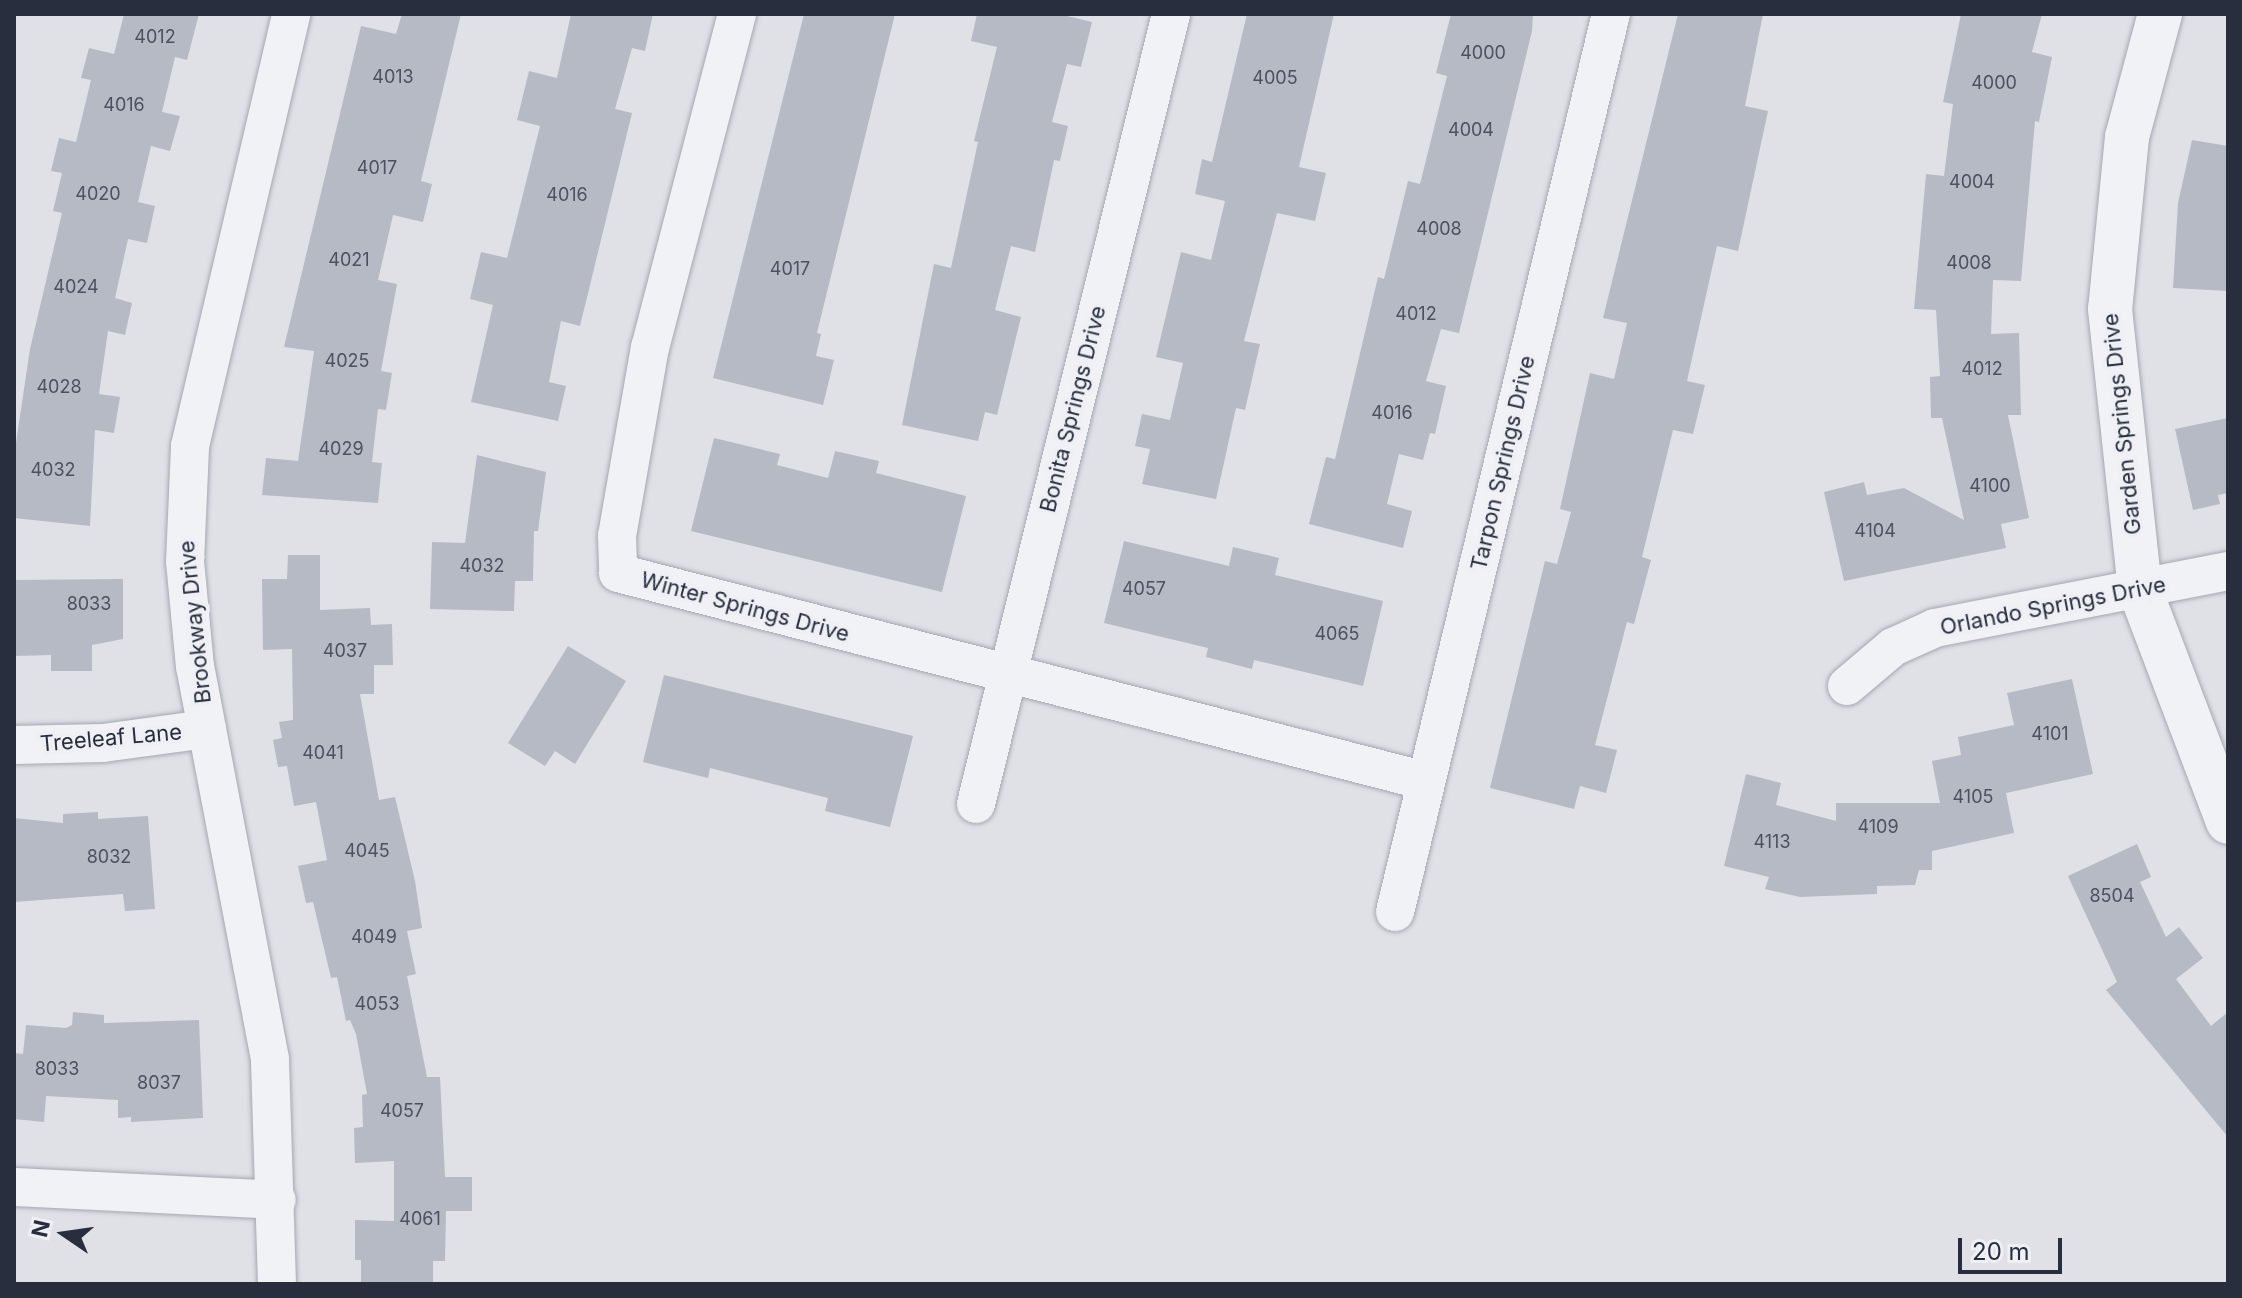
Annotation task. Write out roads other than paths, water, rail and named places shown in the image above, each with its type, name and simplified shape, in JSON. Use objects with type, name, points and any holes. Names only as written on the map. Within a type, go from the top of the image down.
[{"type":"street","name":"Brookway Drive","points":[[277,1284],[277,1200],[270,1059],[195,667],[185,562],[190,446],[291,14]]},
{"type":"street","name":"Winter Springs Drive","points":[[737,14],[650,347],[617,536],[618,573],[1007,676],[1426,781]]},
{"type":"street","name":"Bonita Springs Drive","points":[[976,804],[1171,14]]},
{"type":"street","name":"Tarpon Springs Drive","points":[[1395,912],[1611,14]]},
{"type":"street","name":"Garden Springs Drive","points":[[2160,14],[2127,137],[2110,309],[2140,590],[2228,822]]},
{"type":"street","name":"Orlando Springs Drive","points":[[1847,686],[1893,647],[1935,628],[2228,571]]},
{"type":"street","name":"Treeleaf Lane","points":[[14,745],[103,743],[207,729]]},
{"type":"street","points":[[14,1187],[277,1200]]}]
